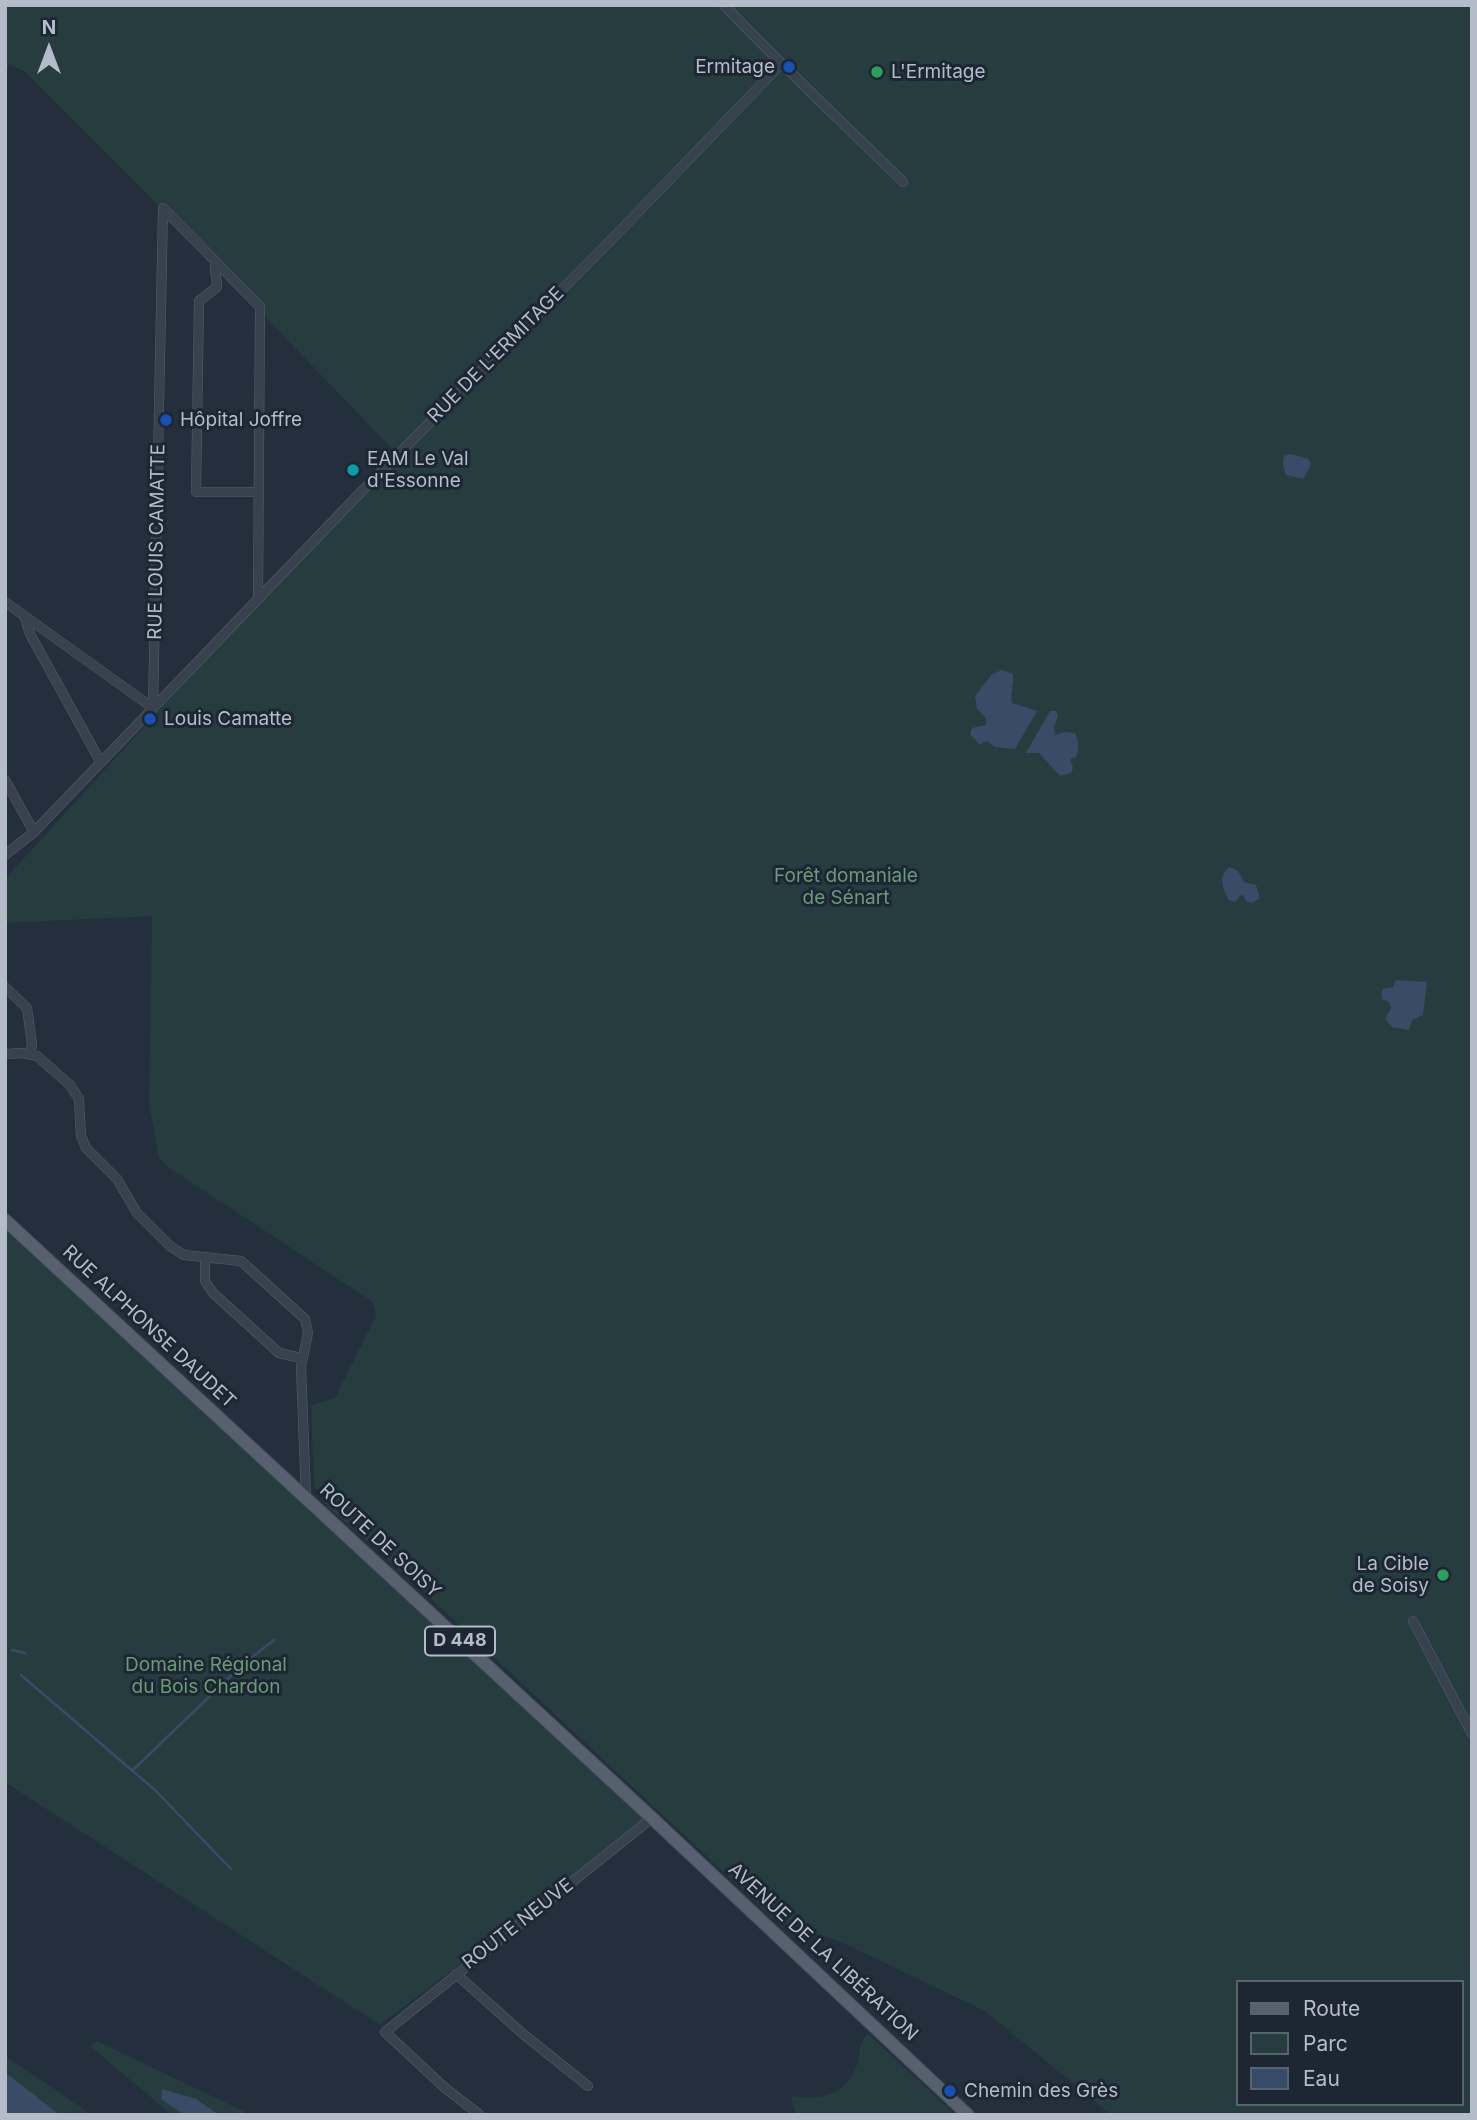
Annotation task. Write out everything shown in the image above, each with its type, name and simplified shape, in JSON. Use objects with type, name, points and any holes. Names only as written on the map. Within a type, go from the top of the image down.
[{"type":"main road","name":"RUE ALPHONSE DAUDET","points":[[5,1220],[267,1462]]},
{"type":"main road","name":"ROUTE DE SOISY","points":[[267,1462],[652,1818]]},
{"type":"main road","name":"AVENUE DE LA LIBÉRATION","points":[[652,1818],[968,2115]]},
{"type":"street","points":[[724,5],[903,182]]},
{"type":"street","name":"RUE DE L'ERMITAGE","points":[[5,855],[34,832],[467,383],[622,229],[781,64]]},
{"type":"street","name":"RUE LOUIS CAMATTE","points":[[153,708],[163,208],[215,263]]},
{"type":"street","points":[[215,263],[216,287],[199,301],[196,492],[258,492]]},
{"type":"street","points":[[215,263],[260,307],[258,599]]},
{"type":"street","points":[[5,602],[153,708]]},
{"type":"street","points":[[25,617],[30,634],[100,761]]},
{"type":"street","points":[[5,780],[34,832]]},
{"type":"street","points":[[5,987],[27,1008],[32,1044],[30,1054]]},
{"type":"street","points":[[5,1054],[30,1054],[43,1060],[76,1092],[79,1099],[82,1141],[117,1179],[137,1213],[176,1251],[184,1255],[241,1261],[304,1319],[308,1333],[301,1358],[306,1498]]},
{"type":"street","points":[[205,1258],[205,1281],[213,1293],[278,1353],[301,1358]]},
{"type":"street","points":[[1413,1621],[1472,1734]]},
{"type":"street","name":"ROUTE NEUVE","points":[[480,2115],[445,2088],[385,2032],[652,1818]]},
{"type":"street","points":[[456,1974],[522,2033],[588,2086]]},
{"type":"green space","name":"Forêt domaniale de Sénart","points":[[5,5],[1472,5],[1472,2115],[1112,2115],[985,2011],[843,1943],[774,1919],[410,1579],[328,1507],[314,1486],[311,1405],[335,1398],[376,1316],[373,1302],[168,1167],[159,1158],[149,1104],[152,916],[5,923],[5,879],[395,452],[155,202],[24,71],[9,64],[5,77]]},
{"type":"green space","name":"Domaine Régional du Bois Chardon","points":[[5,1220],[652,1818],[380,2025],[5,1782]]},
{"type":"green space","points":[[868,2034],[956,2115],[796,2115],[791,2096],[822,2096],[838,2090],[852,2076],[862,2042]]},
{"type":"green space","points":[[97,2041],[245,2112],[242,2115],[172,2115],[90,2046]]},
{"type":"green space","points":[[5,2056],[90,2115],[60,2115],[5,2072]]},
{"type":"water","points":[[1290,454],[1309,459],[1311,465],[1303,479],[1286,475],[1284,456]]},
{"type":"water","points":[[1002,670],[1013,674],[1012,703],[1037,711],[1015,749],[995,747],[986,741],[980,745],[970,734],[972,728],[986,725],[986,718],[977,709],[975,696],[992,674]]},
{"type":"water","points":[[1050,711],[1056,711],[1058,716],[1054,727],[1055,735],[1075,733],[1078,742],[1076,757],[1070,759],[1073,768],[1071,773],[1060,776],[1039,753],[1026,753]]},
{"type":"water","points":[[1230,867],[1238,871],[1244,882],[1256,885],[1260,898],[1252,903],[1247,902],[1242,894],[1235,902],[1229,900],[1222,878]]},
{"type":"water","points":[[1396,980],[1427,982],[1423,1015],[1412,1020],[1409,1030],[1392,1027],[1385,1019],[1391,1008],[1389,1002],[1382,999],[1382,989],[1393,987]]},
{"type":"water","points":[[5,2072],[60,2115],[5,2115]]},
{"type":"water","points":[[162,2089],[196,2099],[219,2115],[185,2115],[161,2099]]},
{"type":"waterway","points":[[241,1666],[274,1640]]},
{"type":"waterway","points":[[12,1650],[25,1653]]},
{"type":"waterway","points":[[133,1770],[239,1668]]},
{"type":"waterway","points":[[21,1675],[156,1791],[231,1869]]},
{"type":"place","name":"Ermitage","points":[[789,67]]},
{"type":"place","name":"L'Ermitage","points":[[877,72]]},
{"type":"place","name":"Hôpital Joffre","points":[[166,420]]},
{"type":"place","name":"EAM Le Val d'Essonne","points":[[353,470]]},
{"type":"place","name":"Louis Camatte","points":[[150,719]]},
{"type":"place","name":"La Cible de Soisy","points":[[1443,1575]]},
{"type":"place","name":"Chemin des Grès","points":[[950,2091]]}]
